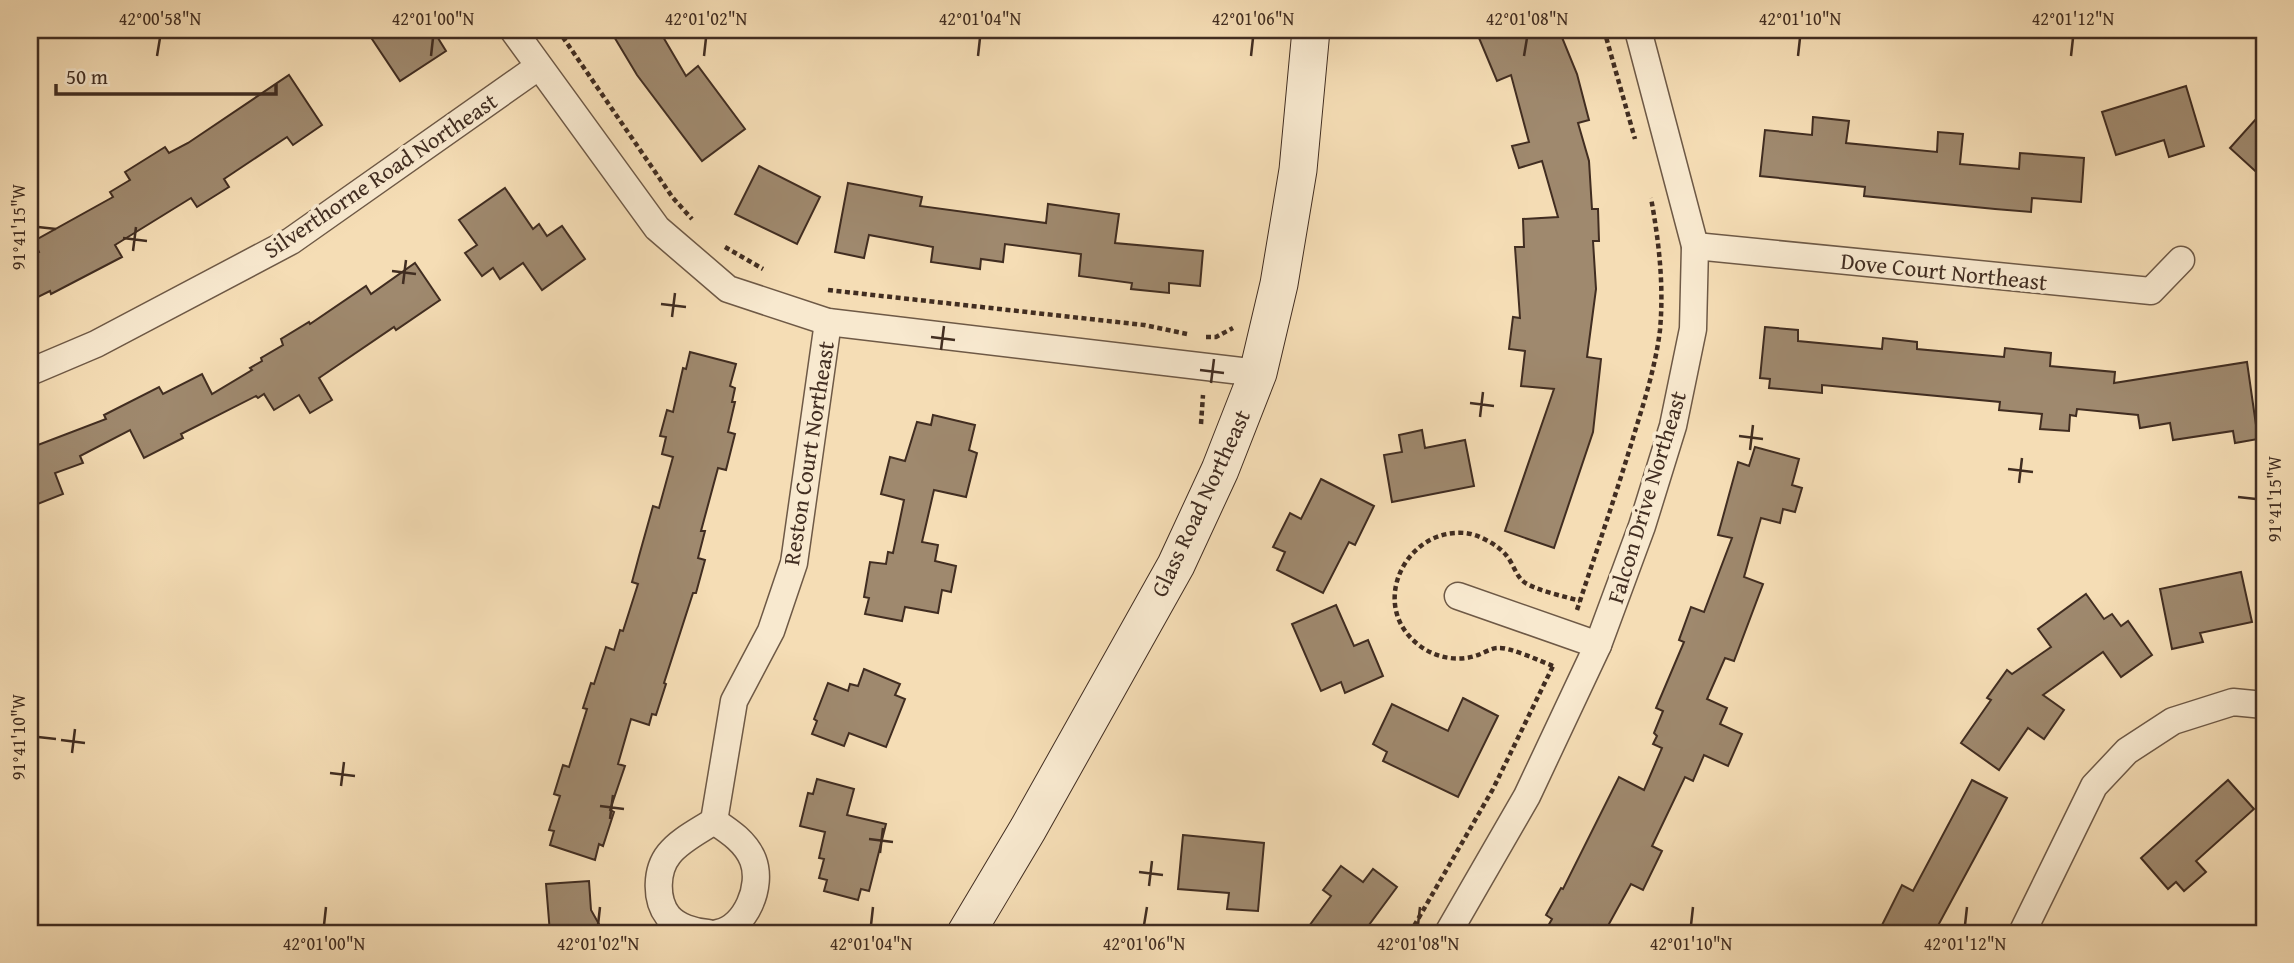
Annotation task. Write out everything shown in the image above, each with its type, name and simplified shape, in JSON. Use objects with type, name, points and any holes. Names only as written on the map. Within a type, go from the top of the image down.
[{"type":"street","points":[[513,30],[657,228],[728,289],[828,322],[1258,373]]},
{"type":"street","name":"Glass Road Northeast","points":[[966,933],[1028,829],[1176,565],[1220,470],[1258,373],[1279,284],[1296,183],[1311,30]]},
{"type":"street","name":"Falcon Drive Northeast","points":[[1448,933],[1527,796],[1598,645],[1642,526],[1673,426],[1693,329],[1695,246],[1638,30]]},
{"type":"street","name":"Silverthorne Road Northeast","points":[[30,372],[96,344],[291,241],[538,67]]},
{"type":"street","name":"Dove Court Northeast","points":[[1695,246],[2151,291],[2180,260]]},
{"type":"street","name":"Reston Court Northeast","points":[[713,821],[734,701],[771,631],[794,563],[828,322]]},
{"type":"street","points":[[1458,596],[1598,645]]},
{"type":"street","points":[[2022,933],[2094,786],[2127,751],[2173,721],[2233,702],[2264,705]]},
{"type":"street","points":[[708,933],[681,926],[667,915],[658,880],[661,866],[670,852],[713,821],[742,843],[753,860],[755,876],[751,901],[743,916],[734,926],[718,933]]},
{"type":"path","points":[[558,30],[673,198],[696,222]]},
{"type":"path","points":[[1604,30],[1636,141]]},
{"type":"path","points":[[1576,614],[1619,486],[1655,359],[1660,320],[1661,268],[1660,243],[1649,186]]},
{"type":"path","points":[[719,244],[773,274]]},
{"type":"path","points":[[817,288],[1143,325],[1195,337],[1216,337],[1232,330],[1237,323]]},
{"type":"path","points":[[1410,933],[1493,789],[1559,655]]},
{"type":"building","points":[[366,30],[433,30],[446,51],[400,81]]},
{"type":"building","points":[[610,30],[659,30],[686,76],[698,66],[745,129],[702,161],[637,75]]},
{"type":"building","points":[[1498,30],[1559,30],[1577,74],[1589,120],[1578,123],[1589,161],[1592,209],[1598,209],[1599,241],[1593,241],[1596,289],[1587,357],[1601,359],[1593,432],[1554,548],[1505,531],[1554,389],[1521,386],[1525,351],[1509,349],[1513,317],[1520,318],[1515,247],[1524,247],[1523,219],[1558,217],[1542,161],[1519,168],[1512,146],[1529,142],[1511,75],[1497,81],[1479,38]]},
{"type":"building","points":[[289,75],[322,125],[293,145],[287,137],[224,179],[229,187],[197,207],[191,198],[115,245],[122,257],[51,294],[50,291],[36,298],[30,286],[30,257],[39,252],[34,241],[113,197],[110,192],[130,180],[125,172],[165,147],[169,153],[188,143]]},
{"type":"building","points":[[2186,86],[2204,146],[2169,157],[2164,140],[2116,155],[2102,112]]},
{"type":"building","points":[[2264,110],[2264,179],[2230,148]]},
{"type":"building","points":[[1813,117],[1849,121],[1846,143],[1937,152],[1938,132],[1963,134],[1960,164],[2019,169],[2020,153],[2084,158],[2081,202],[2032,198],[2031,212],[1864,196],[1865,187],[1760,176],[1765,130],[1812,135]]},
{"type":"building","points":[[759,166],[820,197],[797,244],[735,214]]},
{"type":"building","points":[[848,183],[922,197],[920,206],[1046,223],[1048,204],[1119,214],[1115,243],[1203,251],[1200,286],[1169,283],[1169,293],[1131,289],[1132,283],[1079,276],[1081,254],[1005,244],[1003,262],[981,259],[980,269],[931,262],[933,247],[869,235],[864,258],[835,252]]},
{"type":"building","points":[[505,188],[533,229],[539,224],[547,236],[562,226],[585,259],[542,290],[523,263],[500,279],[493,268],[482,276],[465,253],[477,245],[459,220]]},
{"type":"building","points":[[415,263],[440,300],[396,330],[394,327],[319,378],[332,400],[310,413],[299,395],[274,410],[264,394],[258,398],[256,396],[181,434],[183,438],[144,458],[130,430],[80,456],[83,463],[55,473],[63,494],[30,507],[30,448],[106,419],[104,415],[159,387],[163,394],[202,374],[212,394],[252,370],[250,368],[262,361],[261,358],[283,345],[281,339],[309,322],[310,324],[366,286],[371,294]]},
{"type":"building","points":[[1765,327],[1798,330],[1798,341],[1882,349],[1883,338],[1917,342],[1917,349],[2004,357],[2005,348],[2051,353],[2050,366],[2115,372],[2114,383],[2247,362],[2258,439],[2235,443],[2233,431],[2173,440],[2170,423],[2140,428],[2138,415],[2077,409],[2076,416],[2070,415],[2069,431],[2040,429],[2042,414],[1999,410],[2000,402],[1822,385],[1822,393],[1769,388],[1770,379],[1760,378]]},
{"type":"building","points":[[690,352],[736,364],[730,386],[735,388],[732,402],[735,402],[728,432],[735,434],[726,470],[718,468],[701,531],[705,531],[698,558],[705,560],[656,715],[652,714],[649,725],[631,719],[618,764],[625,766],[610,810],[614,812],[603,846],[599,844],[595,860],[550,845],[554,831],[549,830],[560,796],[554,794],[563,765],[569,767],[587,709],[583,708],[591,683],[594,684],[606,647],[614,650],[638,584],[632,582],[639,556],[653,506],[659,508],[673,457],[662,454],[666,437],[660,436],[667,410],[673,412],[683,368],[686,369]]},
{"type":"building","points":[[933,415],[975,425],[969,450],[977,453],[966,497],[934,490],[922,542],[938,545],[935,561],[956,566],[951,592],[942,590],[938,613],[905,607],[902,621],[865,614],[869,598],[864,597],[870,562],[886,564],[888,552],[893,553],[904,500],[881,494],[890,457],[905,461],[917,422],[931,425]]},
{"type":"building","points":[[1422,430],[1425,448],[1465,440],[1474,486],[1392,502],[1384,455],[1402,452],[1399,435]]},
{"type":"building","points":[[1755,447],[1799,459],[1792,485],[1802,488],[1795,512],[1783,509],[1780,523],[1761,518],[1744,577],[1763,584],[1734,661],[1725,658],[1707,699],[1727,708],[1720,724],[1742,734],[1728,766],[1704,755],[1693,781],[1685,777],[1652,846],[1662,851],[1643,890],[1631,884],[1604,933],[1544,933],[1552,919],[1546,915],[1561,888],[1563,889],[1619,777],[1644,790],[1662,748],[1653,744],[1657,736],[1654,733],[1663,711],[1656,708],[1684,642],[1679,640],[1691,607],[1704,612],[1732,538],[1718,535],[1738,462],[1749,466]]},
{"type":"building","points":[[1321,479],[1374,506],[1355,545],[1349,542],[1323,593],[1277,570],[1285,552],[1273,547],[1290,513],[1301,519]]},
{"type":"building","points":[[2241,572],[2252,622],[2200,633],[2203,642],[2172,649],[2160,589]]},
{"type":"building","points":[[2086,594],[2104,619],[2112,614],[2121,626],[2128,621],[2152,655],[2121,677],[2103,652],[2043,695],[2064,710],[2044,739],[2028,728],[1999,770],[1961,743],[1991,700],[1987,698],[2007,670],[2012,674],[2051,647],[2038,629]]},
{"type":"building","points":[[1336,605],[1354,646],[1368,640],[1383,676],[1345,693],[1341,682],[1321,691],[1292,624]]},
{"type":"building","points":[[864,669],[900,684],[895,695],[905,699],[886,747],[849,733],[844,746],[812,734],[817,721],[814,719],[828,683],[848,691],[850,684],[858,686]]},
{"type":"building","points":[[1463,698],[1498,716],[1458,797],[1383,761],[1387,752],[1373,744],[1392,704],[1448,731]]},
{"type":"building","points":[[817,779],[854,789],[847,815],[886,824],[869,891],[861,889],[858,900],[824,891],[827,880],[819,878],[824,859],[819,858],[825,832],[800,826],[808,793],[813,794]]},
{"type":"building","points":[[1972,780],[2007,798],[1934,933],[1878,933],[1902,885],[1913,891]]},
{"type":"building","points":[[2228,780],[2254,809],[2196,861],[2206,872],[2184,891],[2176,882],[2168,889],[2141,858]]},
{"type":"building","points":[[1183,835],[1264,843],[1258,911],[1227,909],[1229,893],[1178,889]]},
{"type":"building","points":[[1341,866],[1363,882],[1373,869],[1397,887],[1363,933],[1304,933],[1331,896],[1323,890]]},
{"type":"building","points":[[589,881],[591,910],[604,933],[550,933],[546,884]]}]
